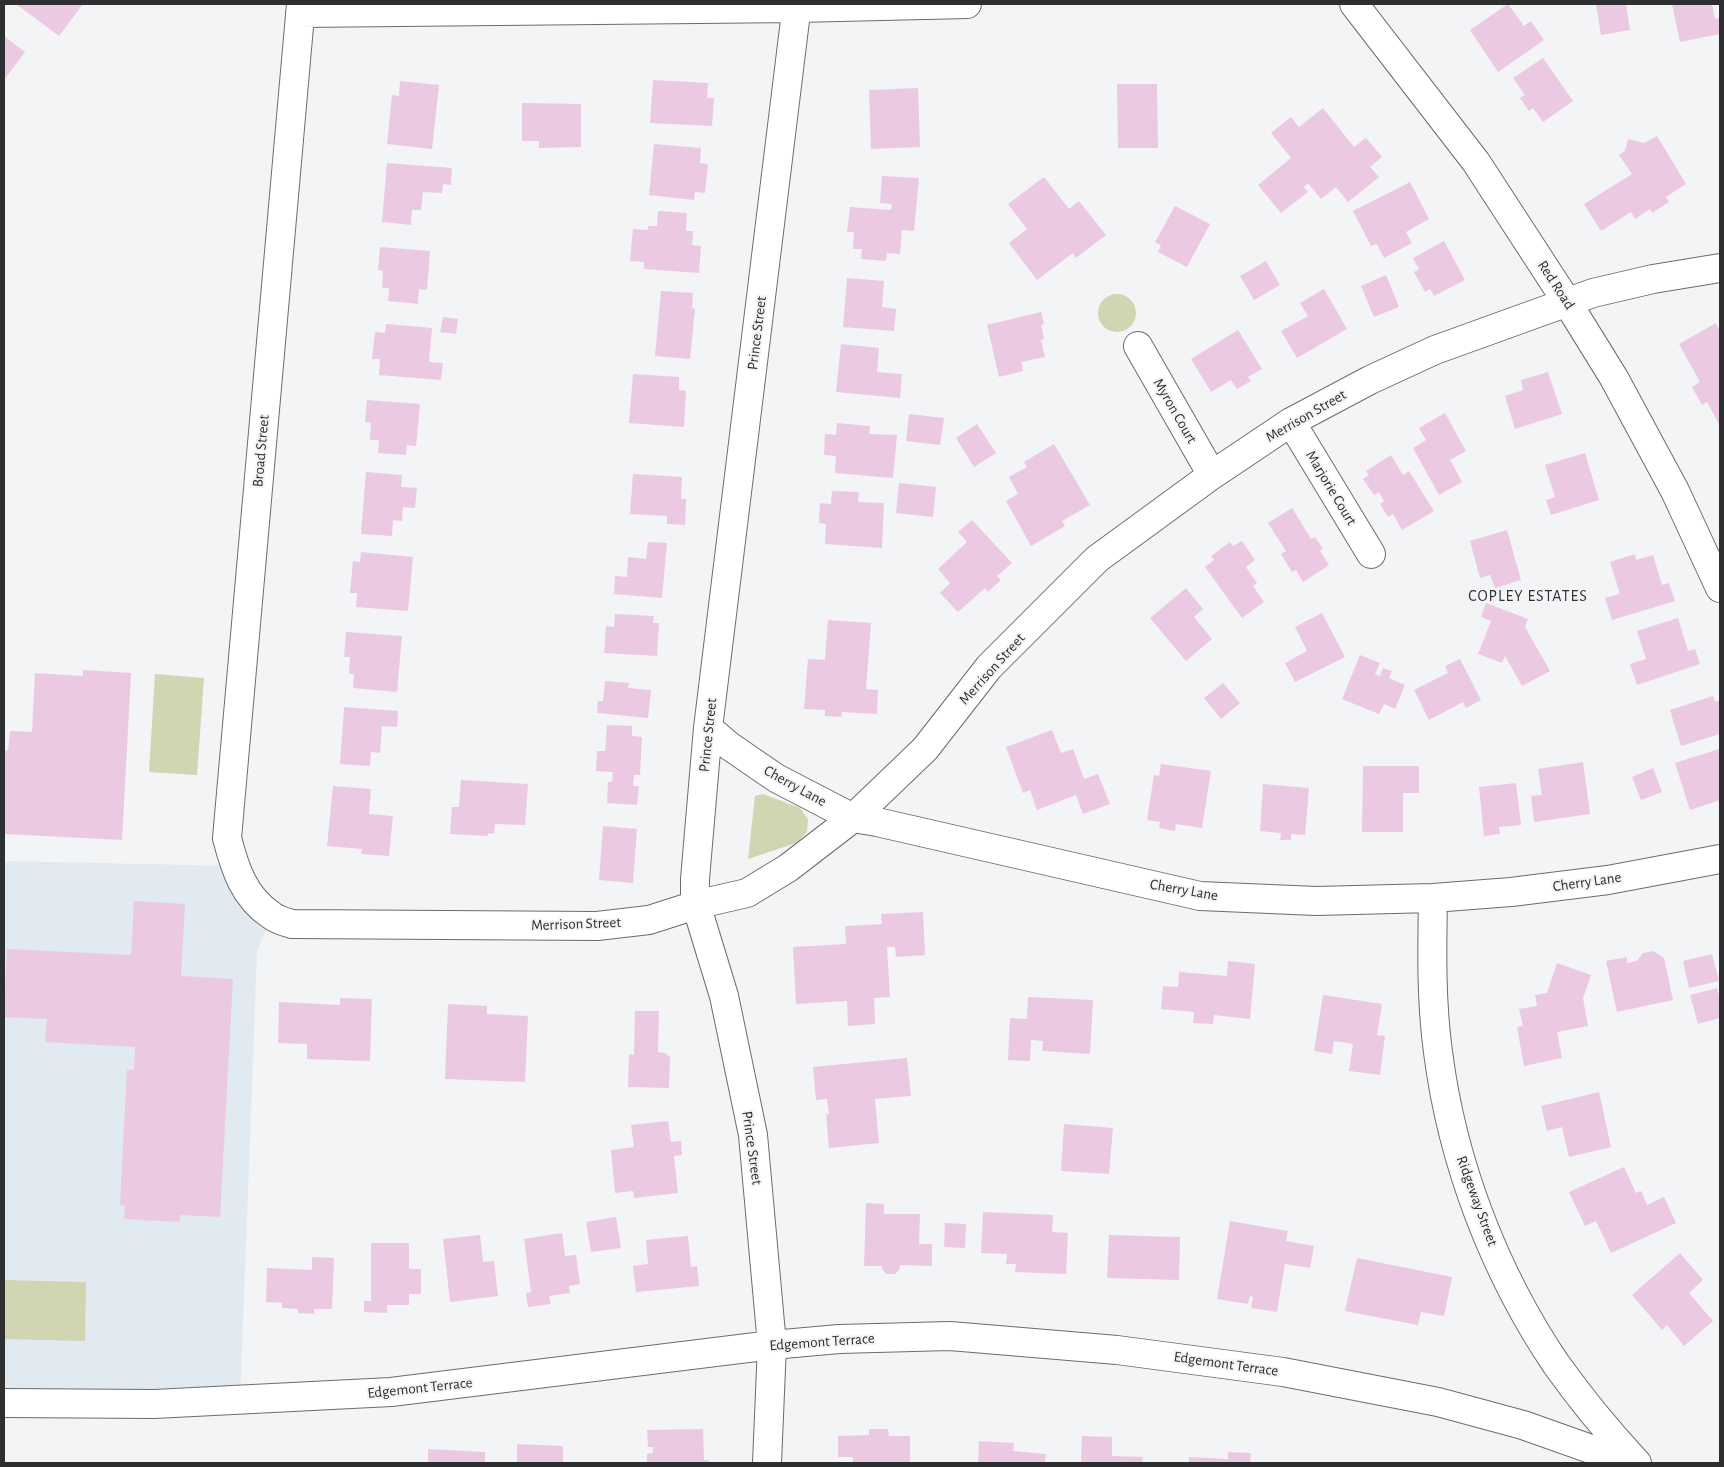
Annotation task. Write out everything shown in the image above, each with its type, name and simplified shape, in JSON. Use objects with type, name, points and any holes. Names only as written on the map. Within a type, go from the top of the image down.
[{"type":"street","points":[[300,8],[967,4]]},
{"type":"street","name":"Red Road","points":[[1354,4],[1476,162],[1567,302],[1619,387],[1675,491],[1720,588]]},
{"type":"street","name":"Prince Street","points":[[767,1463],[772,1345],[752,1135],[724,996],[696,905],[695,879],[708,728],[797,6]]},
{"type":"street","name":"Broad Street","points":[[252,898],[234,866],[228,838],[228,814],[300,8]]},
{"type":"street","name":"Merrison Street","points":[[252,898],[272,917],[292,924],[597,926],[649,920],[696,905],[747,893],[788,868],[853,818],[925,749],[990,667],[1097,559],[1212,475],[1291,422],[1370,380],[1434,350],[1567,302],[1593,293],[1645,281],[1720,268]]},
{"type":"street","name":"Myron Court","points":[[1138,346],[1212,475]]},
{"type":"street","name":"Marjorie Court","points":[[1291,422],[1371,554]]},
{"type":"street","name":"Cherry Lane","points":[[708,728],[728,745],[776,778],[853,818],[1200,896],[1316,901],[1433,898],[1511,892],[1608,880],[1720,859]]},
{"type":"street","name":"Ridgeway Street","points":[[1433,898],[1431,975],[1438,1052],[1449,1116],[1466,1178],[1494,1250],[1527,1316],[1556,1363],[1602,1425],[1637,1463]]},
{"type":"street","name":"Edgemont Terrace","points":[[4,1403],[154,1404],[391,1392],[772,1345],[838,1339],[950,1336],[1117,1350],[1283,1372],[1438,1402],[1524,1425],[1630,1463]]},
{"type":"shaded area","points":[[4,861],[234,866],[272,917],[257,951],[240,1400],[4,1403]]},
{"type":"green space","points":[[1117,294],[1124,295],[1130,300],[1135,306],[1135,320],[1130,326],[1124,331],[1117,332],[1110,331],[1104,326],[1099,320],[1098,313],[1099,306],[1104,300],[1110,295]]},
{"type":"green space","points":[[155,674],[204,678],[197,775],[149,772]]},
{"type":"green space","points":[[763,794],[800,808],[808,819],[807,832],[796,843],[748,859],[755,796]]},
{"type":"green space","points":[[4,1280],[86,1282],[85,1341],[4,1339]]},
{"type":"building","points":[[16,4],[83,4],[59,36]]},
{"type":"building","points":[[1508,4],[1524,26],[1531,21],[1544,40],[1498,72],[1470,30]]},
{"type":"building","points":[[1596,4],[1626,4],[1630,30],[1601,35]]},
{"type":"building","points":[[1672,4],[1712,4],[1715,19],[1720,18],[1720,34],[1680,42]]},
{"type":"building","points":[[4,36],[25,52],[4,80]]},
{"type":"building","points":[[1543,58],[1573,101],[1543,122],[1533,108],[1529,111],[1520,98],[1525,95],[1513,78]]},
{"type":"building","points":[[653,80],[708,83],[707,98],[714,98],[712,126],[650,123]]},
{"type":"building","points":[[400,81],[439,85],[432,149],[387,144],[392,95],[399,96]]},
{"type":"building","points":[[1117,84],[1157,84],[1158,148],[1118,148]]},
{"type":"building","points":[[918,88],[920,147],[871,149],[869,90]]},
{"type":"building","points":[[522,103],[581,104],[581,147],[539,148],[539,141],[522,141]]},
{"type":"building","points":[[1323,108],[1354,147],[1366,138],[1382,157],[1370,167],[1379,177],[1348,202],[1336,187],[1321,199],[1308,183],[1304,187],[1308,192],[1281,213],[1258,185],[1291,158],[1271,133],[1291,117],[1299,127]]},
{"type":"building","points":[[1657,136],[1686,184],[1666,197],[1669,202],[1652,213],[1650,209],[1635,219],[1631,212],[1601,231],[1584,204],[1632,174],[1619,155],[1625,151],[1628,139],[1644,143]]},
{"type":"building","points":[[654,144],[701,148],[700,163],[708,164],[705,193],[695,192],[694,200],[649,195]]},
{"type":"building","points":[[387,163],[452,168],[451,185],[443,184],[442,193],[423,192],[421,210],[412,210],[411,225],[382,222]]},
{"type":"building","points":[[882,176],[919,178],[914,231],[902,230],[900,254],[887,253],[886,261],[861,259],[862,249],[853,249],[854,232],[847,232],[850,207],[891,210],[892,204],[880,203]]},
{"type":"building","points":[[1044,177],[1069,209],[1079,201],[1106,235],[1076,258],[1073,253],[1037,280],[1009,243],[1027,229],[1008,204]]},
{"type":"building","points":[[1410,182],[1429,219],[1406,232],[1412,243],[1384,258],[1377,244],[1371,246],[1353,211]]},
{"type":"building","points":[[1175,206],[1210,224],[1187,267],[1158,252],[1161,245],[1155,242]]},
{"type":"building","points":[[658,211],[687,213],[686,231],[693,231],[692,245],[701,246],[699,273],[644,269],[644,262],[630,261],[633,229],[648,230],[648,226],[657,226]]},
{"type":"building","points":[[1444,241],[1465,280],[1434,296],[1430,289],[1425,292],[1414,272],[1419,269],[1413,258]]},
{"type":"building","points":[[380,247],[430,251],[427,290],[419,289],[418,304],[388,301],[389,288],[382,288],[383,271],[378,270]]},
{"type":"building","points":[[1266,261],[1280,285],[1254,300],[1240,276]]},
{"type":"building","points":[[1386,275],[1399,307],[1374,317],[1361,286]]},
{"type":"building","points":[[847,278],[884,281],[882,307],[896,309],[894,331],[843,327]]},
{"type":"building","points":[[1324,289],[1347,329],[1297,358],[1281,331],[1308,316],[1300,303]]},
{"type":"building","points":[[661,291],[693,293],[692,308],[695,309],[690,359],[655,356]]},
{"type":"building","points":[[1041,312],[1044,324],[1041,325],[1044,339],[1041,340],[1045,357],[1021,362],[1023,371],[999,377],[987,325]]},
{"type":"building","points":[[443,317],[458,319],[456,334],[440,332]]},
{"type":"building","points":[[1716,323],[1720,331],[1720,426],[1707,402],[1702,405],[1692,387],[1700,382],[1679,344]]},
{"type":"building","points":[[386,324],[432,328],[429,362],[443,363],[441,380],[379,375],[380,359],[372,359],[375,332],[385,333]]},
{"type":"building","points":[[1238,330],[1262,369],[1248,377],[1251,381],[1237,389],[1231,380],[1211,392],[1191,359]]},
{"type":"building","points":[[841,344],[879,348],[877,372],[902,374],[900,398],[836,392]]},
{"type":"building","points":[[1548,372],[1562,414],[1515,429],[1505,396],[1523,390],[1521,380]]},
{"type":"building","points":[[633,374],[679,377],[679,390],[686,391],[684,427],[629,423]]},
{"type":"building","points":[[367,400],[420,404],[416,446],[407,445],[406,455],[378,453],[379,440],[370,440],[371,423],[365,422]]},
{"type":"building","points":[[1445,413],[1466,451],[1450,460],[1462,482],[1439,495],[1413,448],[1426,440],[1419,428]]},
{"type":"building","points":[[909,414],[944,418],[940,445],[906,441]]},
{"type":"building","points":[[837,423],[870,426],[869,434],[897,435],[893,478],[835,473],[836,456],[824,455],[825,434],[836,435]]},
{"type":"building","points":[[977,424],[996,453],[974,467],[956,438]]},
{"type":"building","points":[[1054,444],[1090,505],[1062,521],[1065,526],[1031,546],[1006,501],[1018,494],[1009,477],[1027,467],[1024,462]]},
{"type":"building","points":[[1585,453],[1599,500],[1551,515],[1546,500],[1555,497],[1545,465]]},
{"type":"building","points":[[1391,455],[1403,475],[1409,471],[1434,511],[1402,530],[1393,514],[1388,517],[1380,504],[1384,501],[1379,492],[1374,495],[1363,479],[1369,475],[1366,471]]},
{"type":"building","points":[[366,472],[402,475],[401,487],[417,488],[415,508],[403,507],[402,521],[393,520],[392,536],[361,534]]},
{"type":"building","points":[[633,474],[682,477],[681,499],[686,499],[685,525],[667,524],[667,516],[630,514]]},
{"type":"building","points":[[899,483],[936,487],[933,517],[896,513]]},
{"type":"building","points":[[832,491],[859,492],[858,502],[884,503],[882,548],[825,544],[826,524],[819,523],[820,503],[831,504]]},
{"type":"building","points":[[1292,508],[1311,539],[1315,537],[1323,549],[1320,551],[1329,565],[1303,582],[1296,570],[1292,572],[1281,554],[1286,551],[1268,523]]},
{"type":"building","points":[[972,520],[1012,563],[997,576],[1001,580],[988,592],[985,588],[958,612],[940,593],[950,583],[938,569],[967,542],[958,532]]},
{"type":"building","points":[[1507,530],[1521,580],[1495,588],[1490,575],[1480,578],[1470,541]]},
{"type":"building","points":[[1242,541],[1255,560],[1246,567],[1257,583],[1253,586],[1264,602],[1242,618],[1205,567],[1214,560],[1211,556],[1230,542],[1233,546]]},
{"type":"building","points":[[648,542],[667,543],[662,598],[614,594],[615,576],[627,577],[628,557],[646,559]]},
{"type":"building","points":[[361,552],[413,557],[408,611],[356,607],[357,593],[350,593],[353,561],[360,562]]},
{"type":"building","points":[[1635,554],[1636,560],[1653,555],[1662,585],[1669,583],[1675,601],[1612,620],[1605,598],[1620,594],[1610,562]]},
{"type":"building","points":[[1186,588],[1203,609],[1194,617],[1212,639],[1186,661],[1150,618]]},
{"type":"building","points":[[1486,603],[1528,619],[1525,627],[1550,671],[1522,686],[1505,656],[1502,663],[1478,654],[1491,621],[1481,617]]},
{"type":"building","points":[[1322,613],[1345,657],[1295,682],[1285,663],[1307,651],[1295,627]]},
{"type":"building","points":[[615,614],[654,616],[653,623],[659,623],[657,656],[604,653],[606,626],[614,627]]},
{"type":"building","points":[[1678,618],[1688,651],[1695,649],[1700,664],[1637,685],[1630,664],[1646,659],[1637,631]]},
{"type":"building","points":[[828,620],[871,623],[866,689],[878,690],[877,714],[842,712],[841,717],[825,716],[825,710],[804,709],[808,659],[825,660]]},
{"type":"building","points":[[346,632],[402,636],[397,692],[353,688],[354,674],[349,674],[350,657],[344,657]]},
{"type":"building","points":[[1360,655],[1380,663],[1375,674],[1380,676],[1383,668],[1392,671],[1389,678],[1405,685],[1395,709],[1384,704],[1379,714],[1342,699]]},
{"type":"building","points":[[1460,659],[1481,700],[1466,708],[1463,702],[1429,720],[1414,690],[1448,673],[1445,666]]},
{"type":"building","points":[[83,670],[131,673],[122,840],[4,834],[4,750],[8,751],[10,731],[32,732],[35,673],[83,676]]},
{"type":"building","points":[[605,681],[629,683],[628,688],[651,690],[648,718],[597,713],[598,701],[603,701]]},
{"type":"building","points":[[1223,683],[1240,703],[1221,719],[1204,698]]},
{"type":"building","points":[[1713,696],[1715,702],[1720,700],[1720,734],[1681,746],[1670,710]]},
{"type":"building","points":[[344,707],[398,711],[397,727],[382,726],[380,753],[371,752],[370,766],[340,764]]},
{"type":"building","points":[[607,725],[632,726],[632,736],[642,737],[640,775],[634,775],[633,786],[639,786],[637,805],[607,803],[608,782],[612,782],[613,772],[596,771],[597,751],[605,751]]},
{"type":"building","points":[[1052,730],[1061,753],[1073,749],[1084,779],[1098,774],[1110,804],[1083,814],[1076,795],[1037,810],[1030,790],[1023,793],[1006,747]]},
{"type":"building","points":[[1719,749],[1720,800],[1690,810],[1675,763]]},
{"type":"building","points":[[1583,762],[1590,814],[1534,822],[1531,796],[1542,795],[1538,769]]},
{"type":"building","points":[[1161,764],[1211,771],[1202,828],[1176,824],[1175,831],[1159,828],[1160,822],[1147,820],[1154,775],[1159,776]]},
{"type":"building","points":[[1363,766],[1419,766],[1419,793],[1403,793],[1403,832],[1362,832]]},
{"type":"building","points":[[1653,768],[1662,792],[1641,800],[1632,777]]},
{"type":"building","points":[[461,780],[528,784],[525,825],[495,824],[494,834],[488,833],[488,836],[450,834],[452,807],[459,807]]},
{"type":"building","points":[[1516,783],[1521,825],[1499,827],[1500,834],[1484,836],[1479,787]]},
{"type":"building","points":[[1263,784],[1309,788],[1305,835],[1291,834],[1291,840],[1280,840],[1281,833],[1260,831]]},
{"type":"building","points":[[333,786],[371,789],[369,814],[393,816],[389,856],[361,854],[362,849],[327,846]]},
{"type":"building","points":[[603,826],[637,829],[633,883],[599,880]]},
{"type":"building","points":[[134,901],[185,904],[181,976],[233,979],[220,1217],[180,1215],[180,1222],[124,1219],[125,1206],[120,1205],[127,1069],[134,1070],[135,1047],[45,1042],[47,1019],[4,1017],[7,949],[131,955]]},
{"type":"building","points":[[923,912],[925,955],[896,957],[895,947],[887,947],[890,997],[874,998],[875,1024],[848,1026],[847,1001],[796,1004],[793,947],[846,944],[845,926],[882,924],[881,914]]},
{"type":"building","points":[[1653,951],[1664,958],[1673,1000],[1617,1012],[1606,961],[1627,957],[1627,963],[1637,961],[1643,953]]},
{"type":"building","points":[[1712,954],[1719,981],[1689,988],[1683,961]]},
{"type":"building","points":[[1228,961],[1255,964],[1250,1019],[1214,1015],[1213,1024],[1193,1023],[1194,1012],[1161,1009],[1163,986],[1178,987],[1179,972],[1227,976]]},
{"type":"building","points":[[1557,963],[1591,975],[1583,998],[1588,1026],[1557,1032],[1562,1058],[1524,1066],[1517,1027],[1523,1026],[1519,1009],[1537,1006],[1535,995],[1547,993]]},
{"type":"building","points":[[1717,988],[1720,1000],[1720,1018],[1698,1024],[1690,995]]},
{"type":"building","points":[[1323,995],[1382,1004],[1377,1035],[1385,1036],[1380,1075],[1349,1071],[1353,1044],[1334,1041],[1332,1054],[1314,1051]]},
{"type":"building","points":[[1028,997],[1093,1000],[1090,1054],[1042,1051],[1043,1041],[1031,1040],[1030,1061],[1008,1060],[1010,1018],[1027,1019]]},
{"type":"building","points":[[340,998],[372,999],[370,1061],[307,1059],[307,1044],[278,1043],[279,1002],[340,1005]]},
{"type":"building","points":[[448,1004],[487,1006],[487,1014],[528,1016],[525,1082],[445,1079]]},
{"type":"building","points":[[635,1011],[659,1011],[658,1052],[665,1053],[670,1057],[669,1088],[628,1087],[629,1054],[634,1055]]},
{"type":"building","points":[[907,1058],[911,1096],[875,1099],[879,1143],[829,1148],[826,1114],[829,1114],[827,1099],[816,1100],[813,1067]]},
{"type":"building","points":[[1599,1092],[1611,1147],[1569,1157],[1562,1127],[1547,1131],[1541,1106]]},
{"type":"building","points":[[668,1121],[671,1142],[681,1141],[682,1155],[674,1156],[678,1193],[634,1198],[633,1191],[615,1193],[611,1150],[634,1147],[631,1125]]},
{"type":"building","points":[[1064,1124],[1113,1128],[1109,1174],[1061,1171]]},
{"type":"building","points":[[1624,1167],[1636,1193],[1641,1191],[1647,1205],[1664,1197],[1676,1223],[1611,1253],[1596,1221],[1585,1226],[1569,1192]]},
{"type":"building","points":[[866,1203],[884,1204],[884,1214],[920,1214],[919,1244],[932,1244],[932,1266],[900,1265],[899,1270],[895,1274],[886,1274],[882,1266],[864,1266]]},
{"type":"building","points":[[983,1212],[1053,1215],[1052,1232],[1068,1233],[1066,1274],[1015,1272],[1016,1264],[1006,1264],[1007,1254],[981,1253]]},
{"type":"building","points":[[616,1217],[621,1248],[591,1252],[586,1222]]},
{"type":"building","points":[[1230,1221],[1288,1231],[1286,1241],[1314,1246],[1310,1268],[1285,1264],[1277,1312],[1251,1308],[1253,1297],[1250,1296],[1248,1304],[1217,1299]]},
{"type":"building","points":[[945,1223],[966,1224],[965,1248],[944,1247]]},
{"type":"building","points":[[562,1233],[565,1256],[576,1255],[580,1284],[569,1286],[570,1293],[549,1296],[551,1304],[528,1307],[526,1293],[531,1292],[524,1239]]},
{"type":"building","points":[[480,1235],[483,1262],[494,1261],[498,1296],[450,1302],[443,1239]]},
{"type":"building","points":[[1109,1235],[1180,1237],[1179,1280],[1107,1278]]},
{"type":"building","points":[[688,1236],[691,1267],[697,1266],[699,1286],[636,1292],[633,1266],[648,1264],[646,1240]]},
{"type":"building","points":[[371,1243],[409,1243],[409,1269],[421,1269],[421,1294],[409,1294],[409,1305],[387,1305],[387,1313],[364,1312],[364,1301],[371,1301]]},
{"type":"building","points":[[1680,1253],[1703,1280],[1689,1293],[1713,1321],[1684,1346],[1667,1325],[1662,1330],[1632,1295]]},
{"type":"building","points":[[312,1257],[334,1258],[332,1309],[314,1309],[314,1314],[298,1313],[298,1309],[282,1308],[282,1303],[266,1302],[267,1268],[312,1270]]},
{"type":"building","points":[[1357,1258],[1452,1277],[1444,1316],[1421,1312],[1418,1325],[1345,1311]]},
{"type":"building","points":[[703,1429],[704,1460],[709,1460],[709,1463],[647,1463],[647,1454],[653,1453],[653,1447],[648,1447],[647,1430]]},
{"type":"building","points":[[869,1429],[888,1429],[889,1436],[910,1436],[910,1463],[853,1463],[853,1457],[838,1457],[838,1436],[869,1435]]},
{"type":"building","points":[[1082,1436],[1112,1437],[1112,1456],[1143,1457],[1142,1463],[1081,1463]]},
{"type":"building","points":[[979,1441],[1014,1443],[1013,1451],[1046,1454],[1045,1463],[978,1463]]},
{"type":"building","points":[[517,1444],[563,1446],[563,1463],[517,1463]]},
{"type":"building","points":[[428,1449],[485,1452],[485,1463],[428,1463]]},
{"type":"building","points":[[1228,1452],[1251,1453],[1250,1463],[1189,1463],[1189,1457],[1228,1459]]},
{"type":"district","name":"COPLEY ESTATES","points":[[1528,596]]}]
